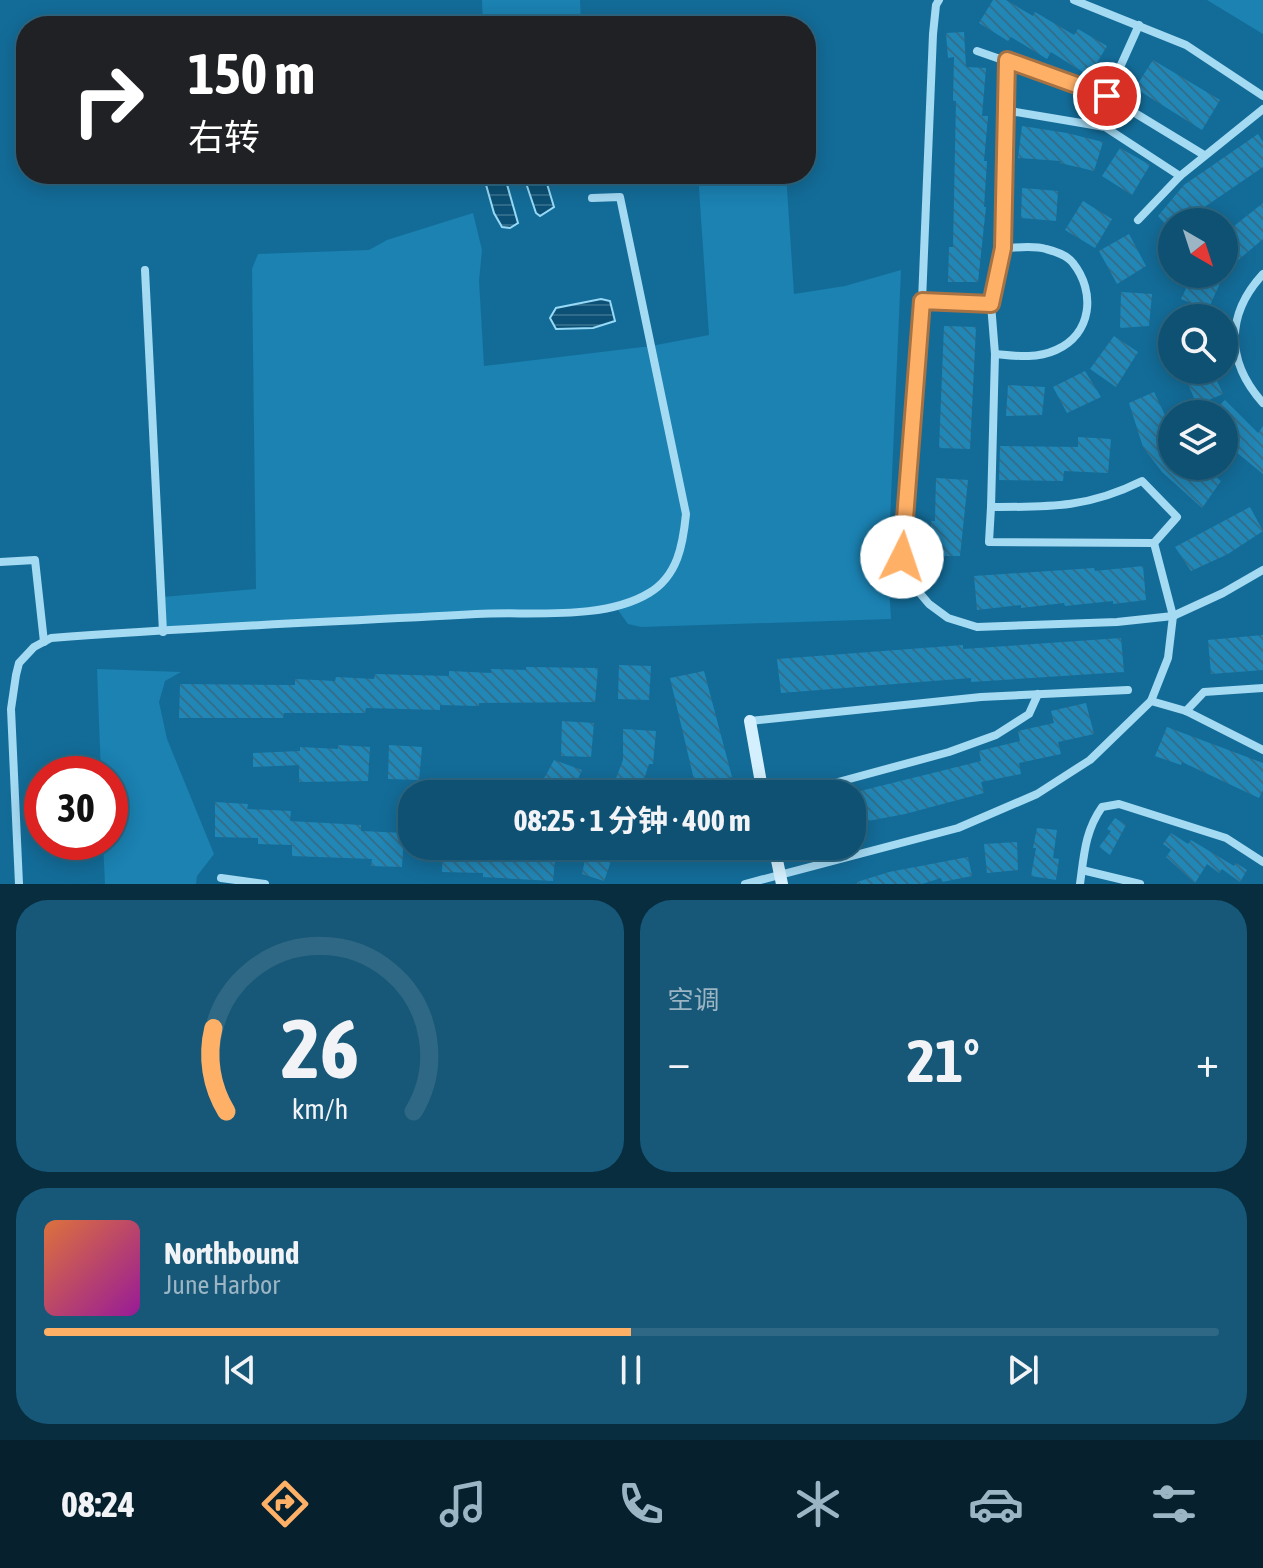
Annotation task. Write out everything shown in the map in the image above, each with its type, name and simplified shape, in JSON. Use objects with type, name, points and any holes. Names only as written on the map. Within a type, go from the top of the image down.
[{"type":"street","points":[[939,0],[933,34],[922,301],[902,557],[912,584],[929,604],[948,618],[977,627],[1117,622],[1173,616],[1263,570]]},
{"type":"street","points":[[1074,0],[1186,45],[1263,96]]},
{"type":"street","points":[[1107,96],[1139,25]]},
{"type":"street","points":[[977,51],[1107,96],[1204,155]]},
{"type":"street","points":[[991,507],[1055,508],[1112,496],[1142,481],[1177,517],[1154,543],[989,542],[995,354],[991,304],[1003,248],[1007,60]]},
{"type":"street","points":[[1138,220],[1180,176],[1263,109]]},
{"type":"street","points":[[1004,110],[1105,127],[1180,176]]},
{"type":"street","points":[[19,884],[11,709],[19,663],[34,647],[51,638],[508,612],[590,611],[626,603],[660,585],[683,548],[686,514],[620,197],[592,198]]},
{"type":"street","points":[[995,354],[1028,358],[1056,350],[1077,335],[1089,311],[1087,288],[1071,260],[1043,247],[1003,248]]},
{"type":"street","points":[[145,270],[163,632]]},
{"type":"street","points":[[1263,274],[1243,302],[1234,331],[1235,356],[1254,393],[1263,403]]},
{"type":"street","points":[[922,301],[991,304]]},
{"type":"street","points":[[745,884],[781,879],[958,828],[1037,794],[1090,760],[1151,701],[1168,658],[1173,616],[1154,543]]},
{"type":"street","points":[[0,562],[35,560],[44,642]]},
{"type":"street","points":[[1186,711],[1204,692],[1263,688]]},
{"type":"street","points":[[761,780],[750,721],[981,697],[1128,690]]},
{"type":"street","points":[[846,780],[949,752],[996,735],[1029,714],[1038,694]]},
{"type":"street","points":[[1151,701],[1186,711],[1263,750]]},
{"type":"street","points":[[1080,884],[1084,842],[1092,821],[1102,807],[1119,804],[1226,838],[1263,862]]},
{"type":"street","points":[[1082,870],[1140,884]]},
{"type":"street","points":[[221,878],[265,884]]},
{"type":"shaded area","points":[[482,0],[580,0],[581,16],[483,16]]},
{"type":"shaded area","points":[[1207,0],[1263,0],[1263,34]]},
{"type":"shaded area","points":[[486,184],[507,184],[518,223],[510,228],[502,227],[494,213]]},
{"type":"shaded area","points":[[526,184],[547,184],[554,207],[540,216],[536,213]]},
{"type":"shaded area","points":[[699,184],[787,184],[794,294],[845,286],[901,270],[888,567],[891,619],[641,627],[628,624],[615,606],[590,611],[163,632],[162,597],[256,589],[252,269],[258,254],[369,250],[387,240],[473,213],[482,250],[479,281],[484,366],[651,346],[709,335]]},
{"type":"shaded area","points":[[601,299],[610,301],[615,321],[593,328],[556,329],[550,318],[556,308]]},
{"type":"shaded area","points":[[97,669],[181,672],[165,681],[159,702],[167,739],[214,854],[197,876],[196,884],[105,884],[104,860],[128,860],[128,756],[100,756]]},
{"type":"building","points":[[993,0],[1006,0],[1033,16],[1035,12],[1074,35],[1078,29],[1107,46],[1089,76],[1051,52],[1047,59],[1011,37],[1008,41],[979,23]]},
{"type":"building","points":[[964,32],[966,67],[986,68],[982,116],[988,116],[984,161],[987,161],[986,207],[978,282],[948,282],[949,247],[953,247],[956,101],[953,101],[954,57],[948,58],[946,33]]},
{"type":"building","points":[[1153,60],[1220,100],[1202,130],[1135,88]]},
{"type":"building","points":[[1022,126],[1103,142],[1094,171],[1061,161],[1018,158]]},
{"type":"building","points":[[1258,134],[1263,142],[1263,167],[1203,208],[1165,208],[1184,185]]},
{"type":"building","points":[[1120,148],[1150,165],[1132,195],[1102,176]]},
{"type":"building","points":[[1022,188],[1058,191],[1056,221],[1021,218]]},
{"type":"building","points":[[1083,201],[1112,219],[1095,248],[1065,230]]},
{"type":"building","points":[[1263,203],[1263,239],[1238,260],[1238,223]]},
{"type":"building","points":[[1129,234],[1146,266],[1117,284],[1099,251]]},
{"type":"building","points":[[1186,288],[1218,288],[1211,304],[1193,304],[1181,299]]},
{"type":"building","points":[[1121,292],[1152,294],[1149,326],[1120,328]]},
{"type":"building","points":[[944,326],[976,327],[970,449],[939,448]]},
{"type":"building","points":[[1114,336],[1138,352],[1116,387],[1090,369]]},
{"type":"building","points":[[1085,371],[1101,397],[1067,413],[1053,387]]},
{"type":"building","points":[[1188,384],[1218,384],[1223,394],[1209,400],[1195,400]]},
{"type":"building","points":[[1008,385],[1045,387],[1042,415],[1006,416]]},
{"type":"building","points":[[1154,392],[1158,400],[1158,467],[1143,447],[1129,403]]},
{"type":"building","points":[[1238,413],[1258,433],[1263,426],[1263,474],[1238,453]]},
{"type":"building","points":[[1078,437],[1111,439],[1108,473],[1064,471],[1063,481],[999,480],[1000,446],[1078,447]]},
{"type":"building","points":[[936,478],[968,480],[960,556],[930,556]]},
{"type":"building","points":[[1171,480],[1221,481],[1202,508]]},
{"type":"building","points":[[1250,507],[1263,531],[1228,554],[1191,571],[1175,547]]},
{"type":"building","points":[[1143,566],[1146,600],[977,610],[974,576]]},
{"type":"building","points":[[1263,635],[1263,670],[1211,674],[1208,640]]},
{"type":"building","points":[[1121,638],[1124,672],[971,682],[971,678],[781,693],[777,659],[963,645],[963,649]]},
{"type":"building","points":[[619,665],[651,666],[649,700],[618,699]]},
{"type":"building","points":[[526,667],[598,668],[595,702],[440,705],[440,710],[366,708],[365,713],[284,713],[283,718],[179,718],[180,684],[295,685],[295,679],[374,679],[375,674],[449,676],[449,671],[491,673],[491,669],[526,670]]},
{"type":"building","points":[[704,671],[732,777],[694,780],[670,678]]},
{"type":"building","points":[[1086,703],[1094,734],[1058,742],[1061,754],[1019,763],[1021,774],[981,782],[984,793],[866,821],[866,790],[981,761],[979,751],[1020,741],[1018,731],[1054,723],[1051,711]]},
{"type":"building","points":[[562,721],[594,723],[591,757],[561,756]]},
{"type":"building","points":[[1167,727],[1263,763],[1263,790],[1259,798],[1182,762],[1181,765],[1155,756]]},
{"type":"building","points":[[623,729],[656,731],[653,764],[649,764],[644,780],[615,780],[623,760]]},
{"type":"building","points":[[338,745],[370,747],[368,781],[299,782],[299,765],[253,767],[253,753],[300,751],[300,747],[338,749]]},
{"type":"building","points":[[389,745],[422,747],[419,780],[388,779]]},
{"type":"building","points":[[554,760],[582,770],[577,780],[543,780]]},
{"type":"building","points":[[215,802],[248,804],[247,809],[291,811],[290,821],[361,825],[361,831],[398,833],[398,860],[402,860],[402,867],[371,866],[372,859],[292,856],[292,845],[258,844],[258,838],[215,837]]},
{"type":"building","points":[[1115,818],[1126,825],[1110,855],[1099,847],[1111,831],[1107,829]]},
{"type":"building","points":[[1037,828],[1057,830],[1053,858],[1059,859],[1056,880],[1031,876]]},
{"type":"building","points":[[1171,833],[1188,844],[1191,840],[1234,866],[1236,863],[1247,870],[1240,882],[1222,869],[1219,873],[1207,864],[1195,883],[1166,857],[1171,850],[1163,844]]},
{"type":"building","points":[[1017,842],[1018,870],[987,873],[984,844]]},
{"type":"building","points":[[968,857],[972,876],[942,882],[941,878],[922,884],[857,884],[889,872]]},
{"type":"building","points":[[442,860],[555,860],[553,881],[442,872]]},
{"type":"building","points":[[585,860],[611,860],[604,881],[582,874]]},
{"type":"route","points":[[902,557],[922,301],[991,304],[1003,248],[1007,60],[1107,96]]}]
